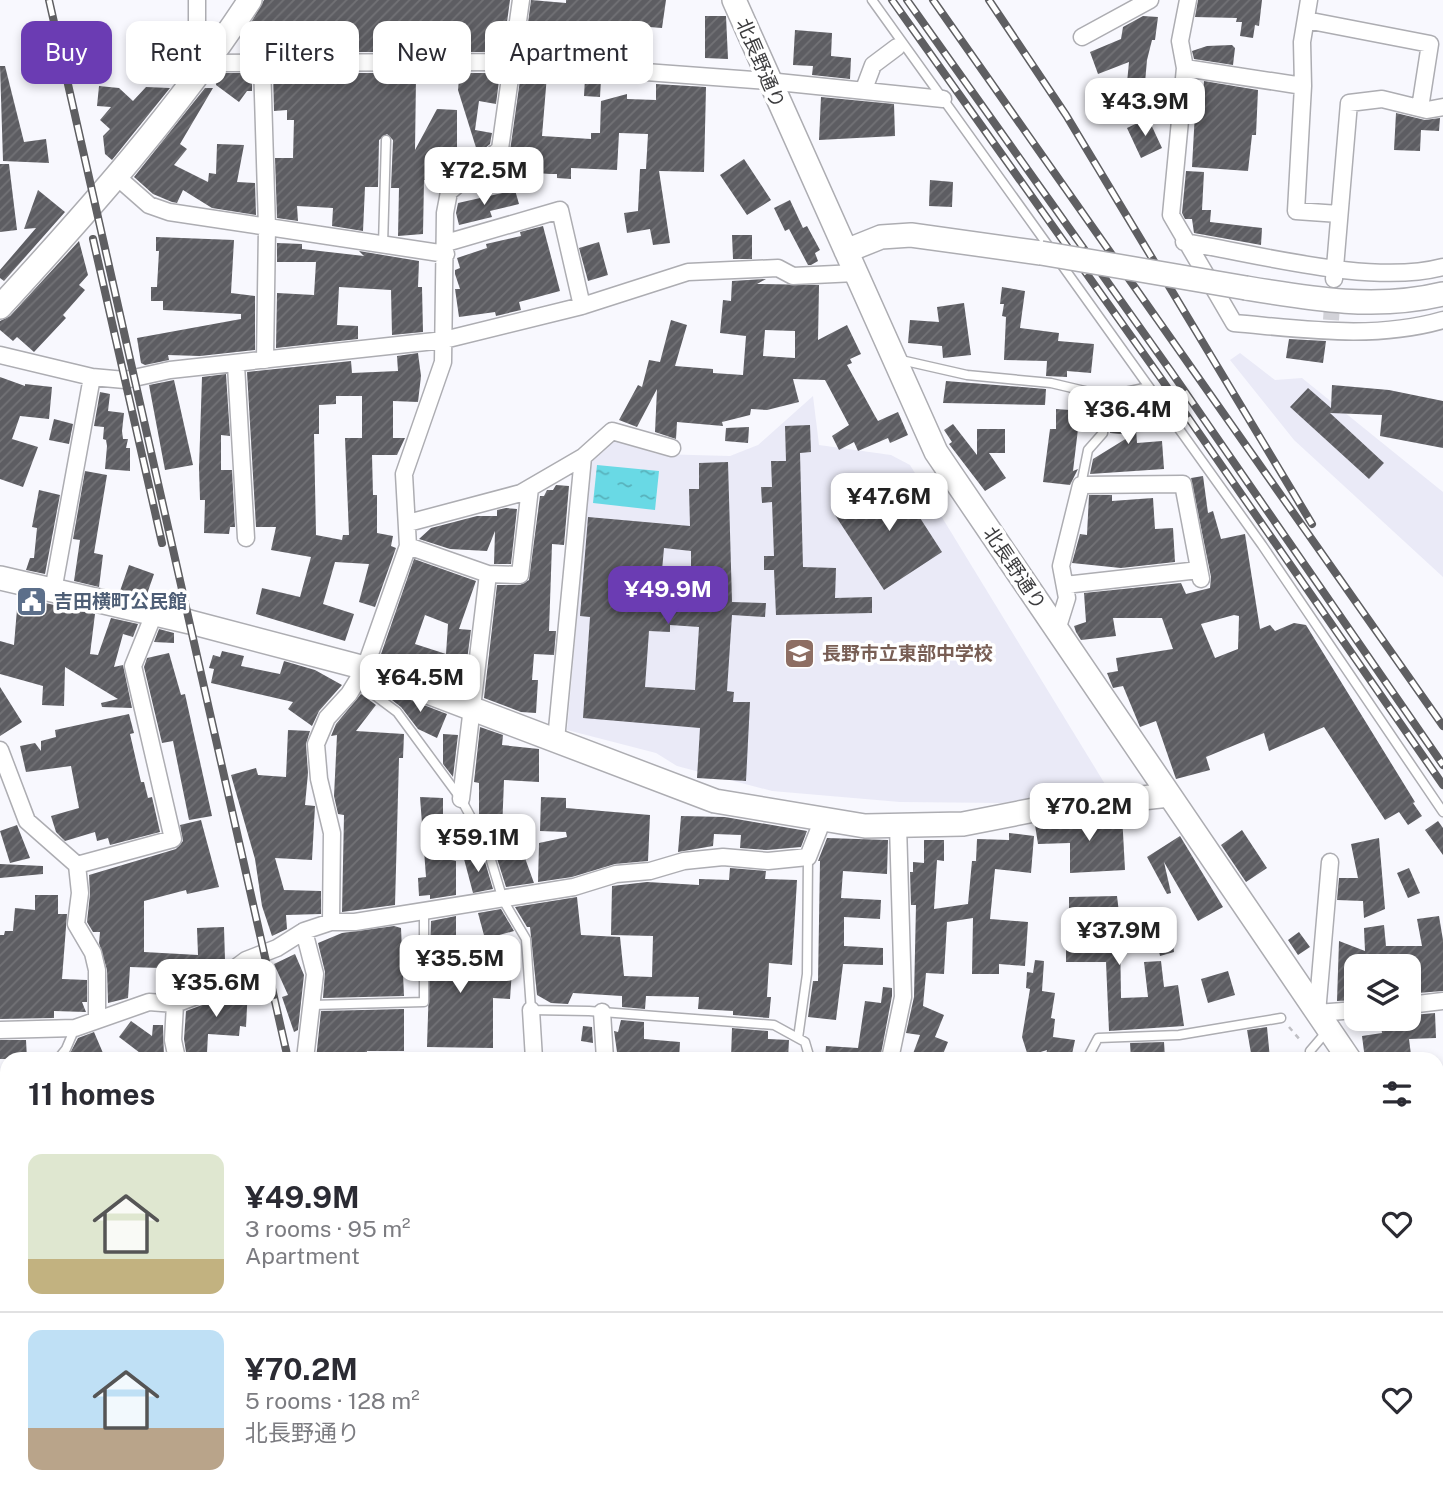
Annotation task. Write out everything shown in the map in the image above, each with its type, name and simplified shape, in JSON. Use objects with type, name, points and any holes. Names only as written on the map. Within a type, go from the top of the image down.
[{"type":"street","points":[[197,0],[197,21]]},
{"type":"street","points":[[226,36],[250,0]]},
{"type":"street","points":[[517,21],[521,0]]},
{"type":"street","name":"北長野通り","points":[[734,0],[936,452],[1282,956],[1344,1052]]},
{"type":"street","points":[[1082,37],[1150,0]]},
{"type":"street","points":[[1188,0],[1180,41],[1185,68],[1171,215],[1184,242],[1234,323],[1330,326],[1385,332],[1443,320]]},
{"type":"street","points":[[1309,0],[1302,41],[1303,86],[1296,211],[1339,214]]},
{"type":"street","points":[[1306,20],[1430,44],[1420,108]]},
{"type":"street","points":[[864,89],[873,65],[897,47]]},
{"type":"street","points":[[359,63],[485,62]]},
{"type":"street","points":[[1185,68],[1303,86]]},
{"type":"street","points":[[653,73],[864,89],[943,99]]},
{"type":"street","points":[[2,302],[116,176],[191,84]]},
{"type":"street","points":[[263,84],[267,227],[265,360]]},
{"type":"street","points":[[331,922],[332,833],[319,779],[316,744],[327,718],[361,675],[408,546],[404,474],[443,362],[446,213],[449,192],[500,149],[507,84]]},
{"type":"street","points":[[1335,274],[1349,103],[1382,99],[1420,108],[1443,107]]},
{"type":"street","points":[[116,176],[149,205],[169,212],[383,245],[446,249],[560,210],[582,306]]},
{"type":"street","points":[[846,251],[881,237],[911,235],[1041,253],[1341,302],[1383,303],[1443,294]]},
{"type":"street","points":[[1184,242],[1335,274],[1388,273],[1443,267]]},
{"type":"street","points":[[0,355],[92,377],[125,380],[170,370],[236,365],[444,340],[582,306],[688,272],[778,268],[793,276],[856,273]]},
{"type":"street","points":[[236,365],[246,538]]},
{"type":"street","points":[[53,591],[92,377]]},
{"type":"street","points":[[408,523],[521,493],[583,457],[611,431],[672,448]]},
{"type":"street","points":[[556,740],[583,457]]},
{"type":"street","points":[[1057,630],[1067,598],[1060,566],[1081,485],[1183,484],[1200,575],[1065,585]]},
{"type":"street","points":[[408,546],[488,574],[520,575],[530,488]]},
{"type":"street","points":[[461,799],[488,574]]},
{"type":"street","points":[[0,578],[154,614],[472,708],[715,802],[865,826],[963,824],[1034,810],[1169,795]]},
{"type":"street","points":[[76,865],[173,839],[133,666],[154,614]]},
{"type":"street","points":[[0,750],[27,821],[76,865],[80,893],[76,924],[93,953],[97,970],[97,1018]]},
{"type":"street","points":[[0,1030],[75,1028],[97,1018],[149,1002],[175,1004],[199,995],[247,960],[277,948],[304,931],[331,922],[355,922],[503,900],[684,861],[723,857],[768,861],[808,858],[823,819]]},
{"type":"street","points":[[891,1052],[903,997],[898,825]]},
{"type":"street","points":[[1330,862],[1323,1021],[1344,1014]]},
{"type":"street","points":[[304,931],[315,974],[306,1052]]},
{"type":"street","points":[[1421,1004],[1443,1001]]},
{"type":"street","points":[[175,1004],[173,1040],[176,1052]]},
{"type":"street","points":[[531,1010],[534,1052]]},
{"type":"street","points":[[602,1012],[605,1052]]},
{"type":"lane","points":[[872,0],[1269,556],[1443,812]]},
{"type":"lane","points":[[383,245],[386,140]]},
{"type":"lane","points":[[894,359],[967,375],[1051,383],[1106,396],[1149,387]]},
{"type":"lane","points":[[1081,485],[1088,450],[1103,433],[1106,396]]},
{"type":"lane","points":[[361,675],[397,712],[461,799],[487,847],[503,900],[526,939],[531,1010],[602,1012],[774,1025],[805,1042],[808,1052]]},
{"type":"lane","points":[[798,1038],[807,974],[808,858]]},
{"type":"lane","points":[[312,1005],[424,1002],[424,910]]},
{"type":"lane","points":[[1091,1052],[1098,1038],[1179,1035],[1281,1018]]},
{"type":"lane","points":[[1311,1052],[1323,1021]]},
{"type":"lane","points":[[64,1052],[75,1028]]},
{"type":"path","points":[[1281,1018],[1308,1052]]},
{"type":"shaded area","points":[[1240,353],[1275,380],[1302,378],[1443,492],[1443,577],[1294,440],[1230,360]]},
{"type":"shaded area","name":"長野市立東部中学校","points":[[813,396],[819,445],[891,455],[910,465],[1108,789],[1003,803],[900,802],[772,791],[677,766],[656,753],[567,730],[592,451],[614,439],[657,454],[730,456],[758,445]]},
{"type":"water","points":[[597,465],[659,471],[655,510],[593,503]]},
{"type":"building","points":[[264,0],[510,0],[507,21],[485,21],[485,52],[471,52],[471,21],[373,21],[373,52],[359,52],[359,21],[252,21]]},
{"type":"building","points":[[531,0],[566,3],[566,0],[666,0],[662,28],[653,27],[653,21],[528,21]]},
{"type":"building","points":[[1198,0],[1262,0],[1259,26],[1255,25],[1253,38],[1240,36],[1242,22],[1236,22],[1237,18],[1195,17]]},
{"type":"building","points":[[705,16],[726,16],[728,59],[705,58]]},
{"type":"building","points":[[1143,16],[1158,17],[1155,40],[1152,40],[1147,60],[1144,94],[1126,93],[1129,62],[1098,74],[1090,52],[1121,39],[1123,27]]},
{"type":"building","points":[[795,30],[832,33],[831,56],[851,58],[850,79],[812,75],[813,66],[793,65]]},
{"type":"building","points":[[1232,45],[1235,48],[1233,65],[1194,59],[1192,51],[1207,46]]},
{"type":"building","points":[[0,66],[5,66],[24,142],[46,139],[49,163],[3,161]]},
{"type":"building","points":[[226,73],[240,73],[240,84],[252,84],[252,91],[247,91],[239,102],[216,85],[226,84]]},
{"type":"building","points":[[359,73],[373,73],[373,84],[416,84],[415,150],[437,109],[457,110],[457,171],[442,175],[442,180],[424,180],[423,234],[398,236],[399,188],[391,188],[393,140],[387,134],[379,140],[378,187],[365,187],[363,231],[332,226],[333,208],[297,206],[298,221],[277,218],[275,158],[293,158],[294,120],[287,120],[287,110],[274,111],[273,84],[359,84]]},
{"type":"building","points":[[471,73],[485,73],[485,84],[499,84],[496,104],[479,101],[475,130],[492,133],[490,144],[478,154],[458,90],[459,84],[471,84]]},
{"type":"building","points":[[1204,81],[1258,90],[1256,135],[1252,135],[1248,171],[1192,167],[1195,112],[1202,113]]},
{"type":"building","points":[[519,84],[546,84],[542,136],[591,139],[591,133],[600,133],[601,101],[627,94],[627,99],[656,100],[656,84],[706,87],[704,172],[659,171],[670,243],[653,245],[650,229],[627,233],[624,213],[638,211],[640,169],[646,169],[648,134],[619,133],[617,170],[571,168],[571,179],[557,178],[557,174],[509,171],[510,174],[486,175],[510,151]]},
{"type":"building","points":[[585,84],[601,84],[600,97],[584,96]]},
{"type":"building","points":[[99,86],[119,88],[133,101],[146,87],[170,88],[112,160],[105,154],[103,136],[110,129],[100,120],[111,107],[97,106]]},
{"type":"building","points":[[205,88],[213,88],[180,144],[187,149],[174,165],[208,182],[209,173],[216,174],[217,144],[244,145],[237,182],[255,183],[256,215],[212,208],[183,190],[177,203],[172,202],[153,194],[134,177]]},
{"type":"building","points":[[821,97],[894,104],[895,136],[819,140]]},
{"type":"building","points":[[1396,113],[1425,120],[1440,118],[1439,131],[1421,130],[1420,151],[1394,150]]},
{"type":"building","points":[[1148,118],[1162,148],[1141,158],[1127,128]]},
{"type":"building","points":[[744,159],[771,200],[747,215],[720,175]]},
{"type":"building","points":[[0,164],[9,164],[17,230],[0,232]]},
{"type":"building","points":[[1186,171],[1204,172],[1202,210],[1211,210],[1210,222],[1262,228],[1261,245],[1194,233],[1192,219],[1185,219],[1182,213]]},
{"type":"building","points":[[930,180],[953,182],[952,207],[929,206]]},
{"type":"building","points":[[38,190],[65,212],[4,281],[0,278],[0,270],[36,228],[24,229]]},
{"type":"building","points":[[515,190],[519,204],[490,211],[492,217],[459,225],[456,213],[458,203]]},
{"type":"building","points":[[790,200],[803,228],[807,226],[820,250],[815,253],[818,261],[811,265],[808,265],[789,229],[785,231],[774,208]]},
{"type":"building","points":[[543,226],[560,291],[519,302],[521,310],[496,316],[495,312],[459,317],[455,289],[460,289],[455,274],[455,270],[460,268],[457,258],[487,248],[486,244],[521,236],[520,232]]},
{"type":"building","points":[[732,235],[752,235],[752,259],[733,259]]},
{"type":"building","points":[[156,237],[234,240],[231,293],[255,296],[255,350],[200,356],[168,355],[169,360],[145,365],[141,363],[137,338],[241,319],[241,314],[163,310],[163,301],[151,301],[151,287],[157,287],[159,251],[156,251]]},
{"type":"building","points":[[79,241],[88,275],[79,285],[85,290],[63,315],[66,318],[34,352],[17,337],[13,341],[0,330],[0,321],[10,316]]},
{"type":"building","points":[[599,242],[608,275],[588,281],[579,248]]},
{"type":"building","points":[[277,243],[302,244],[302,249],[364,256],[359,251],[419,261],[418,287],[422,287],[423,332],[392,335],[391,290],[339,287],[337,325],[358,326],[358,339],[276,348],[277,293],[314,295],[316,262],[277,262]]},
{"type":"building","points":[[766,279],[757,284],[819,285],[818,340],[847,325],[861,354],[850,359],[852,363],[847,365],[875,416],[878,421],[898,412],[908,435],[890,443],[888,438],[858,451],[854,442],[839,450],[832,436],[849,425],[825,380],[793,379],[799,402],[767,410],[751,409],[750,415],[722,422],[723,426],[677,422],[676,439],[655,432],[657,389],[637,427],[619,420],[638,385],[642,387],[649,360],[660,362],[671,320],[687,325],[675,366],[743,375],[746,336],[720,333],[723,300],[731,301],[732,281]],"holes":[[[765,330],[795,331],[795,358],[763,356]]]},
{"type":"building","points":[[1002,287],[1025,291],[1020,328],[1059,333],[1058,341],[1094,344],[1091,373],[1067,371],[1067,377],[1046,376],[1047,361],[1004,360],[1006,317],[1002,316],[1004,304],[1000,304]]},
{"type":"building","points":[[964,303],[971,355],[943,358],[942,346],[908,343],[910,320],[939,322],[937,307]]},
{"type":"building","points":[[1289,339],[1326,341],[1323,363],[1286,358]]},
{"type":"building","points":[[418,353],[421,376],[418,402],[393,401],[393,438],[405,438],[397,455],[372,455],[373,495],[377,495],[377,533],[393,536],[391,546],[396,548],[375,607],[359,602],[369,564],[335,562],[323,604],[354,614],[345,641],[256,614],[262,588],[300,597],[311,557],[271,550],[276,527],[256,527],[247,372],[351,361],[352,373],[398,371],[397,356]],"holes":[[[336,396],[362,396],[362,438],[345,438],[349,535],[343,535],[342,540],[316,535],[314,434],[319,434],[319,405],[336,404]]]},
{"type":"building","points":[[226,374],[230,436],[221,435],[221,470],[232,470],[235,527],[230,527],[229,534],[204,533],[205,500],[200,500],[199,468],[202,377]]},
{"type":"building","points":[[0,377],[25,386],[52,387],[49,419],[20,416],[12,439],[38,447],[23,487],[0,479]]},
{"type":"building","points":[[174,380],[193,465],[165,470],[149,385]]},
{"type":"building","points":[[946,381],[1046,389],[1045,405],[943,403]]},
{"type":"building","points":[[1332,385],[1389,390],[1443,401],[1443,448],[1380,436],[1382,415],[1330,413],[1384,463],[1369,479],[1290,407],[1308,388],[1331,408]]},
{"type":"building","points":[[100,392],[110,394],[108,411],[124,413],[122,431],[123,439],[128,439],[126,448],[130,448],[130,471],[105,469],[107,446],[106,440],[103,439],[104,427],[94,426]]},
{"type":"building","points":[[1071,397],[1099,401],[1097,430],[1078,429],[1073,471],[1078,469],[1070,485],[1043,482],[1050,429],[1056,429],[1056,409],[1070,410]]},
{"type":"building","points":[[1134,400],[1137,443],[1162,441],[1164,469],[1090,474],[1093,459],[1132,435],[1110,433],[1112,402]]},
{"type":"building","points":[[54,419],[73,424],[69,444],[49,440]]},
{"type":"building","points":[[953,424],[977,455],[977,429],[1005,429],[1005,453],[989,453],[1006,478],[985,491],[949,444],[952,442],[944,430]]},
{"type":"building","points":[[810,425],[811,452],[800,453],[803,567],[836,568],[835,598],[872,597],[872,613],[776,615],[774,570],[764,570],[764,556],[774,556],[772,502],[762,503],[761,487],[772,487],[771,461],[786,461],[785,426]]},
{"type":"building","points":[[749,427],[748,443],[725,441],[726,428]]},
{"type":"building","points":[[728,462],[732,602],[766,603],[765,617],[732,615],[727,691],[734,692],[733,702],[750,702],[746,781],[697,778],[700,728],[583,718],[590,617],[580,616],[588,517],[690,526],[689,489],[699,489],[699,463]],"holes":[[[664,548],[691,551],[691,572],[702,572],[703,605],[659,604]],[[670,625],[699,627],[695,690],[645,687],[649,631],[670,632]]]},
{"type":"building","points":[[85,471],[107,475],[94,553],[103,555],[99,587],[74,581],[80,540],[73,539]]},
{"type":"building","points":[[893,476],[942,552],[884,590],[835,515]]},
{"type":"building","points":[[1203,476],[1208,513],[1213,511],[1221,539],[1245,534],[1260,629],[1270,625],[1275,631],[1294,623],[1306,625],[1422,816],[1408,825],[1399,812],[1385,820],[1324,727],[1269,751],[1264,733],[1206,757],[1210,770],[1176,779],[1156,721],[1140,727],[1123,686],[1113,688],[1107,673],[1118,671],[1116,658],[1173,649],[1162,618],[1113,618],[1116,636],[1081,640],[1074,626],[1086,622],[1084,593],[1181,583],[1186,594],[1210,588],[1211,577],[1191,478]],"holes":[[[1239,616],[1238,649],[1215,658],[1201,624]]]},
{"type":"building","points":[[556,485],[569,486],[564,545],[552,544],[549,631],[556,631],[554,655],[534,654],[532,680],[538,680],[536,713],[521,712],[484,698],[497,585],[520,585],[529,580],[540,496],[544,496],[547,490],[553,490]]},
{"type":"building","points":[[39,490],[60,495],[45,574],[26,570],[30,558],[34,558],[37,528],[32,527]]},
{"type":"building","points":[[1089,495],[1112,495],[1112,501],[1153,498],[1155,529],[1173,528],[1175,562],[1121,568],[1072,563],[1080,534],[1087,535]]},
{"type":"building","points":[[517,509],[511,564],[494,564],[495,531],[487,551],[450,549],[419,539],[431,528],[477,516],[497,516],[497,510]]},
{"type":"building","points":[[414,559],[476,581],[459,629],[471,630],[463,690],[380,657]],"holes":[[[425,615],[448,624],[446,654],[415,644]]]},
{"type":"building","points":[[129,565],[154,574],[146,597],[120,591]]},
{"type":"building","points":[[18,597],[95,614],[90,654],[98,655],[111,618],[138,624],[133,637],[123,634],[114,667],[123,665],[132,708],[102,707],[101,703],[118,699],[65,667],[64,706],[42,705],[43,686],[0,674],[0,641],[14,645]]},
{"type":"building","points":[[159,629],[174,633],[174,643],[154,642]]},
{"type":"building","points":[[222,651],[244,656],[241,666],[280,674],[284,661],[315,670],[342,685],[319,711],[312,726],[288,709],[293,702],[211,683],[214,669],[209,668],[213,655],[220,657]]},
{"type":"building","points":[[169,653],[181,695],[185,694],[212,816],[189,820],[173,741],[162,743],[144,667],[147,658]]},
{"type":"building","points":[[374,686],[447,714],[437,738],[418,729],[401,707]]},
{"type":"building","points":[[0,687],[22,722],[0,736]]},
{"type":"building","points":[[361,694],[376,705],[356,731],[404,734],[403,758],[399,758],[395,905],[342,912],[344,815],[338,814],[334,796],[337,735],[331,736],[336,724]]},
{"type":"building","points":[[129,714],[134,733],[130,734],[141,782],[144,782],[148,798],[152,797],[160,832],[110,845],[108,838],[97,841],[95,832],[65,841],[56,832],[51,816],[79,808],[71,766],[26,772],[20,746],[35,743],[41,751],[41,741],[56,737],[55,730]]},
{"type":"building","points":[[480,727],[503,735],[502,745],[539,749],[539,782],[504,780],[502,831],[485,830],[479,818],[479,783],[474,782]]},
{"type":"building","points":[[288,730],[310,731],[306,744],[308,773],[305,805],[315,806],[312,860],[275,858],[284,890],[321,891],[321,914],[286,915],[287,929],[272,936],[262,906],[255,859],[231,775],[256,768],[258,775],[286,777]]},
{"type":"building","points":[[443,734],[458,735],[453,777],[443,764]]},
{"type":"building","points":[[420,797],[443,798],[443,858],[456,861],[456,895],[430,899],[430,895],[419,896],[418,878],[426,877]]},
{"type":"building","points":[[541,797],[566,798],[566,808],[650,815],[648,861],[615,864],[572,877],[538,882],[539,843],[567,837],[566,832],[540,831]]},
{"type":"building","points":[[1122,814],[1125,870],[1070,873],[1070,843],[1038,844],[1035,825],[1100,822],[1100,817]]},
{"type":"building","points":[[681,816],[725,817],[807,831],[801,847],[767,850],[740,848],[741,835],[714,834],[713,846],[678,852]]},
{"type":"building","points":[[201,820],[219,887],[187,894],[186,890],[144,901],[144,952],[198,955],[197,928],[224,927],[225,960],[212,961],[211,973],[183,990],[157,988],[159,968],[130,967],[128,998],[108,1003],[107,970],[99,943],[100,932],[93,932],[87,922],[89,875],[176,849],[183,841],[180,825]]},
{"type":"building","points":[[1438,821],[1443,828],[1443,855],[1425,830]]},
{"type":"building","points":[[17,825],[30,858],[10,863],[0,831]]},
{"type":"building","points":[[1242,830],[1267,868],[1246,882],[1221,845]]},
{"type":"building","points":[[1009,833],[1034,836],[1031,873],[995,869],[990,919],[1028,922],[1025,966],[999,964],[999,974],[972,974],[973,918],[947,922],[944,974],[926,973],[923,1006],[944,1015],[935,1037],[948,1042],[944,1052],[914,1052],[920,1035],[906,1033],[914,997],[916,905],[911,905],[910,872],[913,872],[913,862],[924,863],[924,840],[944,840],[944,861],[937,860],[934,909],[968,904],[977,839],[1009,840]]},
{"type":"building","points":[[1180,836],[1223,907],[1198,921],[1164,862],[1171,893],[1167,894],[1147,857]]},
{"type":"building","points":[[827,838],[888,840],[887,874],[843,871],[841,898],[881,900],[880,919],[844,917],[844,946],[883,948],[883,965],[843,964],[836,1020],[808,1017],[813,981],[818,981],[818,861]]},
{"type":"building","points":[[1379,838],[1385,909],[1364,918],[1363,901],[1337,900],[1339,878],[1358,878],[1351,844]]},
{"type":"building","points":[[521,847],[534,883],[506,887],[495,852]]},
{"type":"building","points":[[483,855],[493,889],[473,893],[464,859]]},
{"type":"building","points":[[0,864],[43,866],[43,874],[0,878]]},
{"type":"building","points":[[730,868],[766,871],[765,879],[797,880],[792,965],[769,963],[769,1018],[733,1015],[733,1011],[698,1009],[699,997],[646,996],[645,1009],[622,1007],[622,996],[573,993],[568,1004],[551,1003],[537,995],[530,927],[527,927],[515,907],[577,897],[581,935],[620,937],[624,976],[652,977],[653,936],[611,935],[612,886],[647,882],[699,885],[699,879],[729,880]]},
{"type":"building","points":[[1409,868],[1420,893],[1408,898],[1397,873]]},
{"type":"building","points":[[35,895],[58,895],[58,914],[67,914],[62,979],[87,980],[87,1002],[82,1002],[86,1012],[54,1011],[54,1018],[0,1019],[0,935],[4,935],[5,931],[13,931],[15,908],[35,910]]},
{"type":"building","points":[[1117,896],[1120,921],[1094,937],[1120,932],[1121,998],[1148,997],[1144,962],[1161,961],[1164,987],[1178,985],[1184,1026],[1109,1031],[1106,962],[1066,962],[1066,912],[1069,912],[1069,897]]},
{"type":"building","points":[[501,909],[514,931],[485,939],[478,913]]},
{"type":"building","points":[[456,916],[456,971],[512,970],[510,999],[493,998],[493,1048],[427,1047],[431,921]]},
{"type":"building","points":[[1439,916],[1443,940],[1443,991],[1421,993],[1421,954],[1344,954],[1344,1001],[1337,1001],[1339,941],[1365,951],[1364,928],[1384,925],[1386,946],[1422,946],[1417,919]]},
{"type":"building","points":[[1170,921],[1174,952],[1160,956],[1153,924]]},
{"type":"building","points":[[394,926],[401,928],[404,996],[323,998],[325,972],[318,943],[342,933]]},
{"type":"building","points":[[1299,932],[1310,947],[1298,955],[1288,940]]},
{"type":"building","points":[[295,954],[304,975],[298,1030],[294,1032],[282,997],[288,995],[274,964]]},
{"type":"building","points":[[1035,960],[1044,961],[1042,991],[1055,993],[1051,1018],[1055,1019],[1053,1037],[1075,1040],[1072,1052],[1027,1052],[1022,1037],[1030,989],[1026,988],[1027,972],[1033,973]]},
{"type":"building","points":[[1228,971],[1235,995],[1208,1003],[1201,979]]},
{"type":"building","points":[[228,987],[248,988],[246,1027],[240,1026],[239,1036],[208,1034],[207,1052],[186,1052],[186,1011],[205,1004]]},
{"type":"building","points":[[883,987],[892,988],[881,1052],[826,1052],[826,1046],[858,1048],[865,1001],[881,1003]]},
{"type":"building","points":[[404,1009],[404,1051],[317,1052],[321,1011]]},
{"type":"building","points":[[1435,1013],[1436,1038],[1409,1039],[1411,1052],[1364,1052],[1362,1036],[1421,1031],[1421,1014]]},
{"type":"building","points":[[621,1020],[644,1022],[644,1039],[680,1042],[679,1052],[617,1052],[614,1031],[618,1032]]},
{"type":"building","points":[[131,1021],[152,1036],[153,1025],[163,1025],[164,1052],[139,1052],[119,1037]]},
{"type":"building","points":[[583,1026],[592,1027],[593,1043],[581,1041]]},
{"type":"building","points":[[1267,1027],[1269,1052],[1251,1052],[1247,1030]]},
{"type":"building","points":[[732,1028],[768,1031],[768,1039],[789,1040],[788,1052],[731,1052]]},
{"type":"building","points":[[94,1032],[103,1052],[71,1052],[78,1038]]},
{"type":"building","points":[[0,1040],[26,1040],[27,1052],[0,1052]]},
{"type":"building","points":[[1164,1042],[1165,1052],[1131,1052],[1130,1043]]},
{"type":"tunnel","points":[[1331,320],[1333,291]]},
{"type":"railway","points":[[49,0],[286,1052]]},
{"type":"railway","points":[[892,0],[1160,377],[1443,785]]},
{"type":"railway","points":[[907,0],[1170,370],[1443,765]]},
{"type":"railway","points":[[933,0],[1443,726]]},
{"type":"railway","points":[[989,0],[1066,115],[1312,524]]},
{"type":"railway","points":[[93,239],[162,543]]},
{"type":"place","name":"吉田横町公民館","points":[[31,601]]},
{"type":"place","name":"長野市立東部中学校","points":[[799,653]]}]
